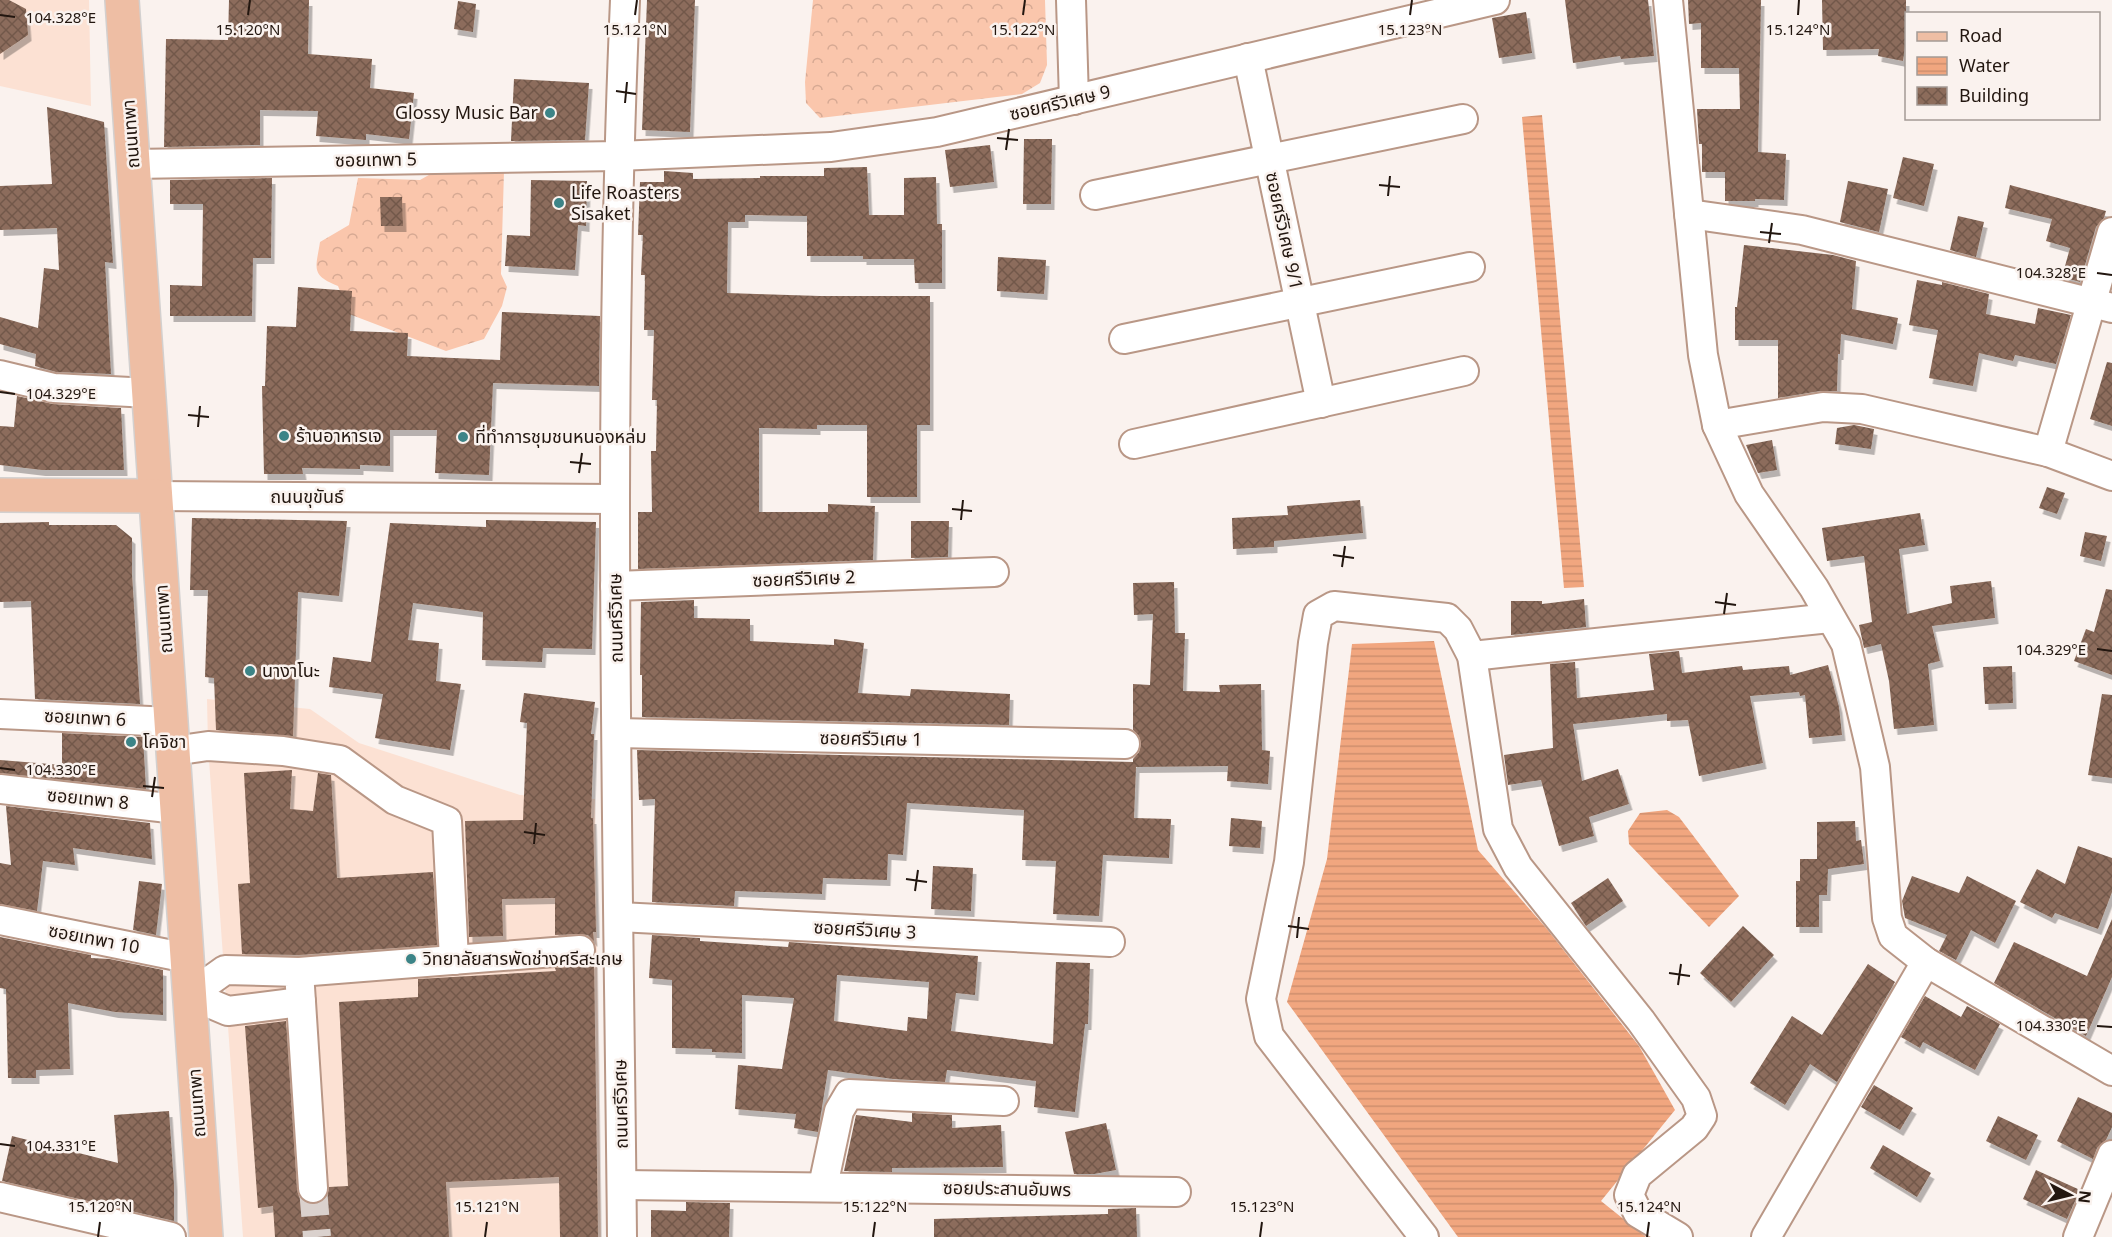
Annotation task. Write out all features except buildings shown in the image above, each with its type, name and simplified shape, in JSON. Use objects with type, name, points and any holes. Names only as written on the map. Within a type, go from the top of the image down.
[{"type":"main road","name":"ถนนเทพา","points":[[122,0],[206,1237]]},
{"type":"main road","name":"ถนนขุขันธ์","points":[[0,495],[155,496]]},
{"type":"street","name":"ถนนศรีวิเศษ","points":[[622,1237],[614,499],[618,156],[625,0]]},
{"type":"street","points":[[1071,0],[1074,100]]},
{"type":"street","name":"ซอยศรีวิเศษ 9","points":[[618,156],[831,147],[938,132],[1248,58],[1451,5],[1495,0]]},
{"type":"street","points":[[1668,0],[1703,355],[1717,425],[1749,494],[1814,588],[1846,644],[1875,767],[1887,918],[1893,936],[1926,962],[2112,1071]]},
{"type":"street","name":"ซอยศรีวิเศษ 9/1","points":[[1248,58],[1321,403]]},
{"type":"street","points":[[1095,195],[1463,119]]},
{"type":"street","name":"ซอยเทพา 5","points":[[133,164],[618,156]]},
{"type":"street","points":[[1689,214],[1802,230],[2101,306]]},
{"type":"street","points":[[2048,452],[2101,306],[2112,232]]},
{"type":"street","points":[[1124,339],[1470,267]]},
{"type":"street","points":[[1134,444],[1464,371]]},
{"type":"street","points":[[0,375],[54,388],[148,393]]},
{"type":"street","points":[[1717,425],[1823,407],[1862,408],[2048,452],[2112,476]]},
{"type":"street","name":"ถนนขุขันธ์","points":[[155,496],[614,499]]},
{"type":"street","name":"ซอยศรีวิเศษ 2","points":[[615,586],[994,572]]},
{"type":"street","points":[[1424,1237],[1269,1036],[1261,999],[1290,862],[1313,643],[1318,615],[1334,606],[1447,618],[1458,629],[1472,657],[1498,829],[1518,867],[1641,1021],[1696,1098],[1702,1116],[1694,1128],[1637,1174],[1629,1195],[1638,1213],[1678,1237]]},
{"type":"street","points":[[1472,657],[1830,618]]},
{"type":"street","name":"ซอยเทพา 6","points":[[0,714],[172,737],[208,746],[283,751],[340,760],[395,800],[447,821],[454,960]]},
{"type":"street","name":"ซอยศรีวิเศษ 1","points":[[617,733],[1125,744]]},
{"type":"street","name":"ซอยเทพา 8","points":[[0,789],[177,809]]},
{"type":"street","name":"ซอยศรีวิเศษ 3","points":[[619,917],[1110,942]]},
{"type":"street","name":"ซอยเทพา 10","points":[[0,920],[187,958]]},
{"type":"street","points":[[190,995],[225,970],[299,972],[580,950]]},
{"type":"street","points":[[1766,1237],[1926,962]]},
{"type":"street","points":[[299,972],[313,1188]]},
{"type":"street","points":[[190,995],[228,1011],[301,1002]]},
{"type":"street","points":[[823,1186],[839,1111],[849,1094],[1004,1101]]},
{"type":"street","points":[[2078,1237],[2112,1155]]},
{"type":"street","name":"ซอยประสานอัมพร","points":[[622,1185],[1176,1192]]},
{"type":"street","points":[[0,1197],[171,1237]]},
{"type":"shaded area","points":[[0,0],[89,0],[91,106],[0,86]]},
{"type":"shaded area","name":"วิทยาลัยสารพัดช่างศรีสะเกษ","points":[[207,699],[310,709],[359,743],[520,795],[595,799],[601,1237],[243,1237],[208,746]]},
{"type":"green space","points":[[813,0],[1045,0],[1047,65],[1040,83],[1022,94],[820,118],[806,103],[805,82]]},
{"type":"green space","points":[[443,167],[504,171],[501,274],[507,287],[502,306],[484,339],[446,351],[349,314],[338,286],[323,278],[317,270],[320,242],[349,225],[358,178],[420,180]]},
{"type":"water","points":[[1542,115],[1584,587],[1564,588],[1522,117]]},
{"type":"water","points":[[1434,641],[1478,850],[1547,929],[1639,1046],[1675,1110],[1601,1201],[1646,1237],[1458,1237],[1287,1002],[1327,859],[1352,644]]},
{"type":"water","points":[[1667,810],[1679,817],[1739,896],[1709,927],[1629,844],[1628,831],[1640,813]]},
{"type":"tunnel","points":[[313,1188],[317,1237]]},
{"type":"place","name":"Glossy Music Bar","points":[[550,113]]},
{"type":"place","name":"Life Roasters Sisaket","points":[[559,203]]},
{"type":"place","name":"ร้านอาหารเจ","points":[[284,436]]},
{"type":"place","name":"ที่ทำการชุมชนหนองหล่ม","points":[[463,437]]},
{"type":"place","name":"นางาโนะ","points":[[250,671]]},
{"type":"place","name":"โคจิชา","points":[[131,742]]},
{"type":"place","name":"วิทยาลัยสารพัดช่างศรีสะเกษ","points":[[411,959]]}]
